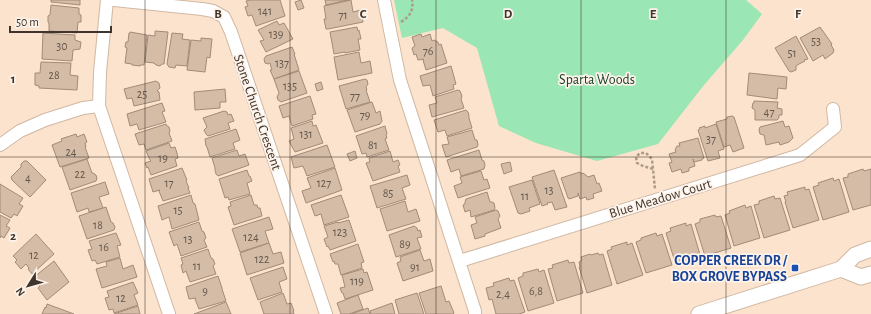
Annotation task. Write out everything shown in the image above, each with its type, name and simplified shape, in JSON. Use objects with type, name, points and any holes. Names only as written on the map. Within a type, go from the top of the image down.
[{"type":"street","points":[[107,0],[100,72],[99,106],[169,314]]},
{"type":"street","name":"Stone Church Crescent","points":[[114,0],[202,9],[213,11],[224,17],[231,32],[326,314]]},
{"type":"street","points":[[384,0],[400,80],[476,314]]},
{"type":"street","points":[[0,145],[20,131],[45,120],[83,108],[99,106]]},
{"type":"street","name":"Blue Meadow Court","points":[[460,261],[800,155],[835,128],[833,109]]},
{"type":"street","points":[[699,314],[841,269],[855,255],[871,249]]},
{"type":"street","points":[[841,269],[860,277],[871,274]]},
{"type":"path","points":[[399,23],[408,17],[413,10],[412,0]]},
{"type":"path","points":[[653,169],[637,163],[636,157],[640,154],[646,153],[652,159],[653,169],[656,199]]},
{"type":"green space","name":"Sparta Woods","points":[[394,0],[746,0],[762,14],[743,40],[704,85],[658,144],[597,161],[536,143],[499,126],[477,48],[443,28],[402,38]]},
{"type":"building","points":[[51,0],[80,0],[80,5],[51,2]]},
{"type":"building","points":[[280,0],[285,16],[256,26],[252,15],[248,16],[245,7],[248,6],[246,1]]},
{"type":"building","points":[[301,0],[304,8],[298,10],[295,2]]},
{"type":"building","points":[[325,0],[348,0],[326,5]]},
{"type":"building","points":[[351,0],[353,12],[361,10],[363,22],[326,29],[324,6]]},
{"type":"building","points":[[51,5],[79,8],[81,22],[78,22],[77,33],[49,31],[48,16],[50,15]]},
{"type":"building","points":[[277,21],[279,25],[284,23],[293,39],[266,52],[260,41],[264,40],[258,30]]},
{"type":"building","points":[[357,27],[361,39],[358,39],[360,50],[334,54],[330,32]]},
{"type":"building","points":[[820,27],[832,44],[831,45],[834,50],[833,53],[825,59],[823,55],[813,61],[800,38]]},
{"type":"building","points":[[155,31],[168,32],[164,64],[160,66],[154,63],[145,62],[148,35],[155,36]]},
{"type":"building","points":[[130,32],[147,35],[144,65],[140,66],[125,63],[127,48],[125,47],[126,42],[128,42]]},
{"type":"building","points":[[43,33],[75,35],[75,40],[81,42],[80,49],[73,50],[72,61],[42,59]]},
{"type":"building","points":[[172,33],[183,34],[182,39],[190,40],[187,66],[176,65],[175,68],[169,67],[167,64]]},
{"type":"building","points":[[421,34],[422,37],[430,34],[432,41],[434,40],[438,42],[439,45],[441,44],[447,63],[426,70],[424,59],[418,60],[416,54],[414,55],[412,48],[415,46],[412,37]]},
{"type":"building","points":[[796,36],[808,59],[796,66],[796,70],[791,72],[775,48]]},
{"type":"building","points":[[201,38],[212,39],[210,58],[207,57],[205,72],[187,70],[191,40],[201,41]]},
{"type":"building","points":[[292,47],[299,70],[274,79],[270,70],[272,70],[270,63],[265,63],[264,59],[266,56]]},
{"type":"building","points":[[359,52],[361,63],[370,61],[372,73],[338,80],[334,57]]},
{"type":"building","points":[[41,62],[71,63],[70,75],[78,76],[77,90],[39,88],[39,86],[35,85],[35,73],[40,73]]},
{"type":"building","points":[[451,66],[456,84],[453,85],[454,89],[433,96],[430,85],[423,86],[420,76]]},
{"type":"building","points":[[299,71],[307,93],[281,102],[277,97],[279,93],[274,79]]},
{"type":"building","points":[[749,73],[787,77],[786,89],[778,88],[777,99],[747,95]]},
{"type":"building","points":[[365,79],[367,80],[368,84],[366,90],[370,102],[346,109],[339,86]]},
{"type":"building","points":[[156,81],[159,83],[160,88],[157,91],[159,92],[160,100],[134,106],[132,98],[127,99],[124,89]]},
{"type":"building","points":[[321,82],[323,89],[317,91],[315,84]]},
{"type":"building","points":[[225,89],[226,102],[220,102],[220,108],[195,110],[194,92]]},
{"type":"building","points":[[458,90],[462,96],[461,99],[464,108],[432,117],[429,105],[437,103],[435,97]]},
{"type":"building","points":[[310,96],[316,114],[312,115],[313,119],[292,126],[289,116],[283,118],[279,106]]},
{"type":"building","points":[[754,101],[778,102],[777,108],[782,109],[782,115],[779,115],[777,120],[755,120],[755,110],[752,108]]},
{"type":"building","points":[[372,102],[376,113],[380,111],[382,121],[380,124],[355,132],[347,110]]},
{"type":"building","points":[[162,103],[165,111],[162,112],[166,122],[139,130],[137,124],[130,126],[127,114]]},
{"type":"building","points":[[466,110],[468,112],[472,128],[447,136],[445,130],[438,132],[434,120]]},
{"type":"building","points":[[224,111],[227,112],[228,115],[231,114],[234,121],[228,123],[230,129],[208,136],[204,130],[207,127],[203,118]]},
{"type":"building","points":[[732,116],[734,117],[744,148],[733,152],[730,145],[724,147],[716,122]]},
{"type":"building","points":[[312,121],[313,126],[316,125],[323,143],[295,152],[289,141],[294,139],[291,128]]},
{"type":"building","points":[[783,121],[785,127],[789,126],[793,138],[789,142],[780,145],[779,142],[766,145],[764,135],[760,134],[760,127]]},
{"type":"building","points":[[166,124],[169,127],[169,133],[172,141],[146,150],[144,144],[139,145],[135,134]]},
{"type":"building","points":[[716,124],[724,149],[718,151],[720,158],[708,161],[698,130],[700,129],[699,128],[705,126],[705,128]]},
{"type":"building","points":[[385,126],[387,138],[385,139],[389,150],[367,157],[366,153],[362,154],[356,136]]},
{"type":"building","points":[[236,129],[240,140],[233,143],[235,149],[210,157],[205,139]]},
{"type":"building","points":[[472,130],[475,140],[477,140],[477,147],[446,157],[442,145],[449,144],[447,137]]},
{"type":"building","points":[[76,134],[77,137],[84,134],[87,142],[85,143],[85,147],[89,158],[60,167],[52,145],[62,141],[61,139]]},
{"type":"building","points":[[698,138],[704,158],[694,162],[693,159],[695,166],[689,168],[689,171],[682,173],[681,169],[672,172],[669,163],[672,162],[669,154],[676,152],[675,150],[677,146],[680,146],[679,143]]},
{"type":"building","points":[[169,143],[171,148],[175,147],[178,158],[175,159],[177,166],[151,175],[145,163],[151,161],[146,151]]},
{"type":"building","points":[[327,145],[335,167],[307,176],[303,166],[294,168],[291,157]]},
{"type":"building","points":[[237,150],[239,156],[245,154],[249,165],[218,176],[216,174],[212,158]]},
{"type":"building","points":[[479,150],[482,160],[484,161],[484,169],[461,176],[459,169],[451,172],[447,160]]},
{"type":"building","points":[[355,151],[357,158],[350,161],[347,154]]},
{"type":"building","points":[[390,151],[393,162],[398,160],[400,172],[373,181],[366,163],[370,162],[369,158]]},
{"type":"building","points":[[87,159],[92,173],[96,175],[96,181],[70,190],[62,167]]},
{"type":"building","points":[[24,161],[27,161],[46,180],[30,197],[12,180],[11,177],[21,167],[21,164]]},
{"type":"building","points":[[510,162],[512,171],[504,174],[501,164]]},
{"type":"building","points":[[182,168],[190,193],[163,201],[159,191],[160,190],[153,192],[149,179]]},
{"type":"building","points":[[335,168],[342,190],[306,203],[302,191],[311,188],[307,178]]},
{"type":"building","points":[[863,169],[864,171],[871,169],[871,205],[853,210],[843,178],[848,177],[848,174]]},
{"type":"building","points":[[247,170],[252,181],[247,183],[250,194],[229,200],[228,197],[225,198],[219,179]]},
{"type":"building","points":[[554,170],[567,207],[555,210],[552,202],[542,206],[532,177]]},
{"type":"building","points":[[481,171],[484,180],[487,179],[490,188],[458,198],[454,186],[462,183],[460,177]]},
{"type":"building","points":[[580,172],[588,177],[594,175],[597,184],[599,183],[602,191],[593,194],[594,198],[587,200],[586,197],[580,199],[578,193],[578,196],[568,198],[561,178]]},
{"type":"building","points":[[407,175],[410,185],[402,188],[406,199],[377,208],[370,186]]},
{"type":"building","points":[[833,178],[834,181],[839,179],[849,212],[823,220],[813,187],[819,185],[818,183]]},
{"type":"building","points":[[532,180],[540,204],[529,208],[530,211],[521,214],[518,213],[509,187]]},
{"type":"building","points":[[105,182],[109,194],[99,197],[103,208],[89,212],[88,208],[77,212],[71,193]]},
{"type":"building","points":[[0,184],[23,198],[19,204],[23,206],[17,216],[14,214],[11,218],[0,212]]},
{"type":"building","points":[[805,187],[805,190],[809,189],[819,220],[793,228],[784,196],[788,195],[787,192]]},
{"type":"building","points":[[487,192],[490,202],[494,203],[494,210],[471,217],[470,210],[465,212],[463,205],[465,204],[466,199]]},
{"type":"building","points":[[191,195],[199,220],[172,229],[169,217],[162,220],[158,206]]},
{"type":"building","points":[[251,195],[254,205],[257,205],[258,208],[260,208],[262,216],[234,225],[228,207],[231,206],[230,202]]},
{"type":"building","points":[[341,195],[349,217],[324,225],[321,214],[315,216],[311,205]]},
{"type":"building","points":[[774,196],[775,199],[780,198],[790,230],[764,238],[754,205],[759,204],[759,201]]},
{"type":"building","points":[[405,201],[408,212],[416,209],[420,221],[387,231],[380,209]]},
{"type":"building","points":[[745,205],[746,208],[751,206],[760,238],[734,246],[725,215],[730,213],[729,211]]},
{"type":"building","points":[[106,207],[111,222],[115,227],[114,230],[87,239],[79,216]]},
{"type":"building","points":[[496,210],[500,216],[498,219],[501,228],[475,239],[471,225],[477,223],[475,217]]},
{"type":"building","points":[[0,215],[10,220],[6,226],[10,228],[4,238],[1,236],[0,238]]},
{"type":"building","points":[[715,215],[716,217],[721,216],[731,248],[705,256],[695,224],[700,222],[700,219]]},
{"type":"building","points":[[269,217],[273,229],[265,231],[269,243],[240,252],[232,229]]},
{"type":"building","points":[[349,220],[356,241],[330,250],[324,239],[328,237],[324,226]]},
{"type":"building","points":[[199,222],[206,238],[204,240],[207,247],[181,256],[177,244],[174,246],[169,232]]},
{"type":"building","points":[[686,223],[686,226],[691,224],[701,258],[676,265],[666,233],[671,231],[670,228]]},
{"type":"building","points":[[414,226],[418,231],[420,230],[422,237],[417,238],[421,249],[396,257],[389,235]]},
{"type":"building","points":[[116,233],[121,245],[117,246],[120,257],[97,264],[95,260],[92,261],[88,250],[92,249],[89,241]]},
{"type":"building","points":[[656,233],[657,236],[662,234],[672,265],[646,273],[636,242],[641,240],[641,238]]},
{"type":"building","points":[[36,234],[54,254],[32,274],[26,264],[21,269],[15,262],[17,260],[13,256]]},
{"type":"building","points":[[627,242],[627,245],[632,243],[643,275],[617,284],[607,251],[612,249],[611,247]]},
{"type":"building","points":[[269,243],[273,254],[281,252],[284,263],[247,275],[240,253]]},
{"type":"building","points":[[358,244],[364,262],[361,263],[362,268],[341,275],[338,264],[335,264],[334,261],[333,262],[330,254]]},
{"type":"building","points":[[208,249],[215,264],[213,266],[216,274],[190,282],[186,271],[183,273],[181,258]]},
{"type":"building","points":[[420,250],[424,261],[430,259],[433,271],[403,281],[397,263],[401,261],[400,257]]},
{"type":"building","points":[[598,253],[599,255],[603,254],[612,285],[587,293],[579,267],[579,262],[582,260],[581,257]]},
{"type":"building","points":[[120,258],[123,269],[133,265],[137,277],[102,288],[96,269],[107,266],[106,262]]},
{"type":"building","points":[[568,260],[569,263],[574,262],[583,293],[557,301],[548,269],[553,268],[552,265]]},
{"type":"building","points":[[54,261],[69,282],[47,300],[38,288],[40,286],[33,278]]},
{"type":"building","points":[[283,267],[287,279],[279,282],[282,292],[258,300],[250,278]]},
{"type":"building","points":[[363,269],[364,273],[367,272],[373,290],[345,299],[340,288],[345,287],[342,275]]},
{"type":"building","points":[[538,269],[539,272],[544,270],[554,303],[528,311],[518,278],[523,276],[523,273]]},
{"type":"building","points":[[218,276],[226,301],[199,309],[195,299],[196,298],[189,299],[186,287]]},
{"type":"building","points":[[509,278],[510,281],[514,280],[525,312],[519,314],[496,314],[492,299],[489,300],[486,288],[494,286],[493,283]]},
{"type":"building","points":[[133,282],[138,293],[134,295],[138,305],[114,313],[113,309],[109,310],[105,298],[109,297],[107,291]]},
{"type":"building","points":[[441,286],[446,302],[449,301],[454,313],[426,314],[419,293]]},
{"type":"building","points":[[283,293],[287,304],[291,303],[294,314],[264,314],[260,302]]},
{"type":"building","points":[[417,293],[424,314],[399,314],[395,300]]},
{"type":"building","points":[[358,295],[363,309],[349,314],[341,314],[337,303]]},
{"type":"building","points":[[226,302],[231,314],[194,314]]},
{"type":"building","points":[[392,303],[395,314],[371,314],[370,311]]},
{"type":"building","points":[[47,304],[74,314],[42,314]]},
{"type":"building","points":[[138,306],[140,314],[114,314]]},
{"type":"building","points":[[368,308],[370,314],[351,314]]},
{"type":"place","name":"COPPER CREEK DR / BOX GROVE BYPASS","points":[[795,268]]}]
